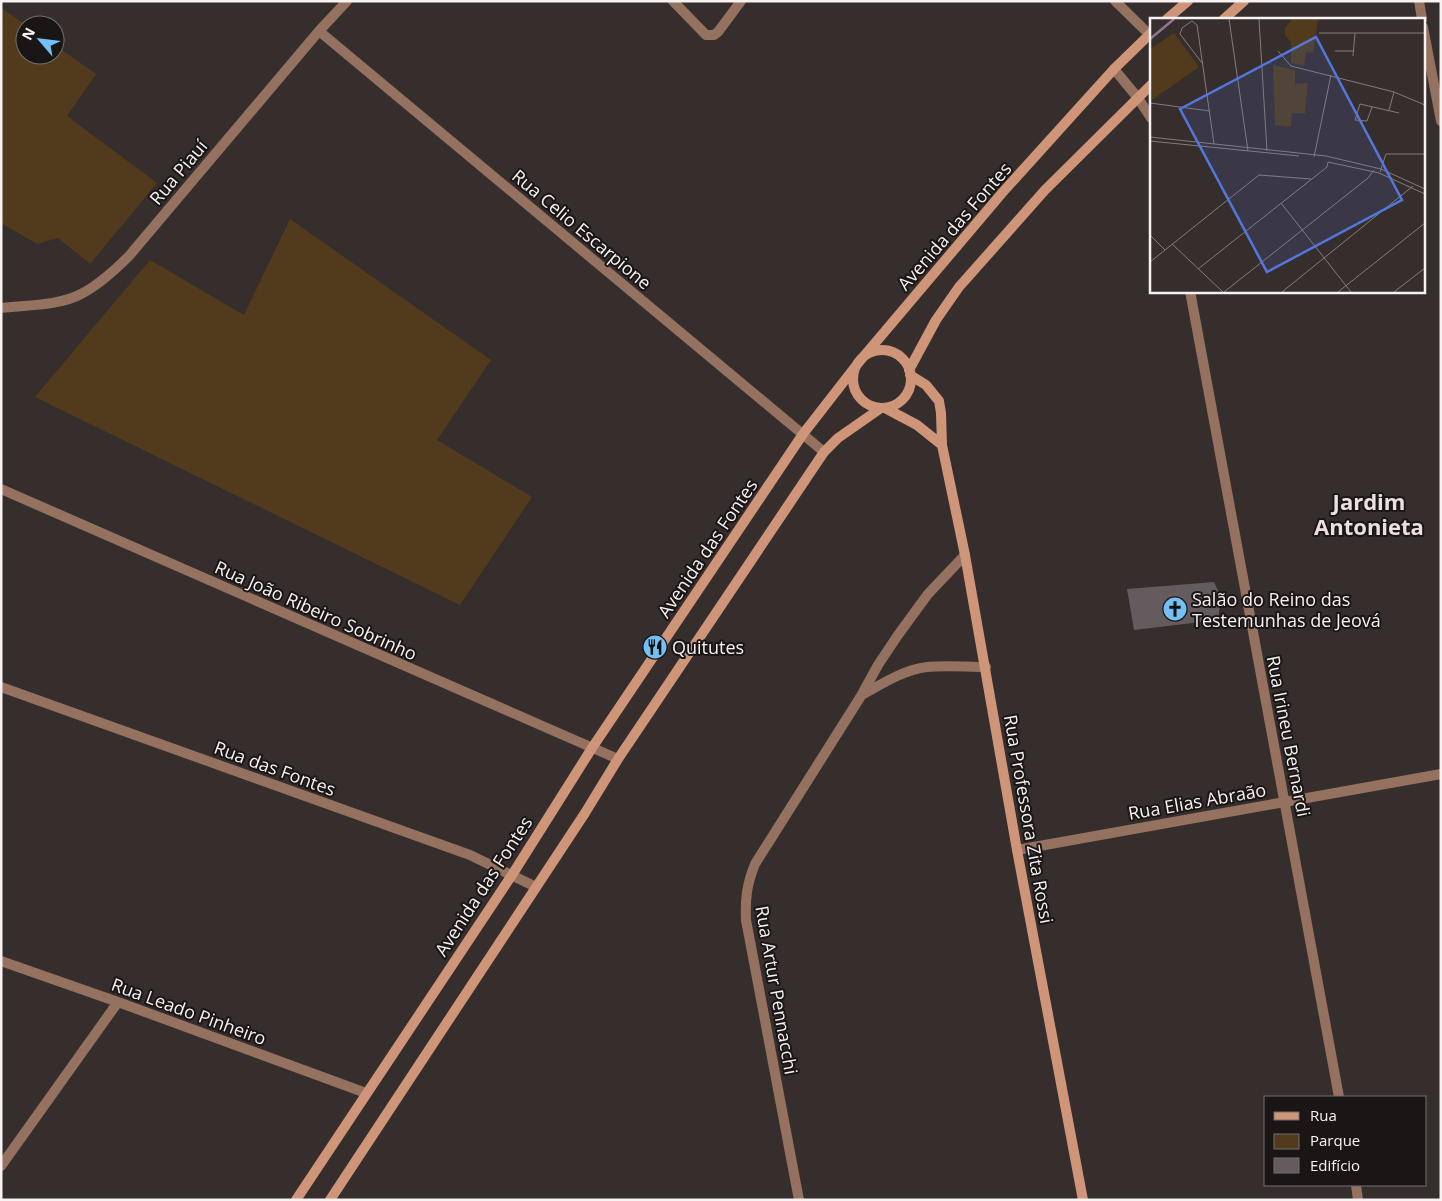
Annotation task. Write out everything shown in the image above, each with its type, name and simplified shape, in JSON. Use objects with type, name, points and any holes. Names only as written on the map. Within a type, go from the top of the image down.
[{"type":"main road","points":[[1168,18],[1188,1]]},
{"type":"main road","points":[[1225,18],[1244,1]]},
{"type":"main road","name":"Avenida das Fontes","points":[[296,1200],[512,874],[592,748],[803,434],[859,362],[1002,193],[1114,69],[1150,34]]},
{"type":"main road","points":[[330,1200],[585,813],[618,759],[824,452],[838,438],[883,408],[893,406],[905,396],[908,390],[910,372],[936,320],[959,287],[1045,190],[1150,86]]},
{"type":"main road","points":[[910,372],[902,358],[890,352],[877,351],[870,353],[859,362],[854,377],[854,385],[857,394],[869,404],[883,408],[917,425],[942,445]]},
{"type":"main road","name":"Rua Professora Zita Rossi","points":[[910,372],[926,385],[939,401],[942,445],[965,555],[1017,850],[1084,1200]]},
{"type":"street","name":"Rua Piauí","points":[[1,308],[51,303],[80,295],[109,275],[129,256],[347,1]]},
{"type":"street","points":[[673,1],[706,34],[714,35],[741,1]]},
{"type":"street","points":[[1115,1],[1150,34]]},
{"type":"street","points":[[1418,1],[1422,18]]},
{"type":"street","name":"Rua Celio Escarpione","points":[[319,32],[824,452]]},
{"type":"street","points":[[1424,32],[1441,122]]},
{"type":"street","points":[[1114,69],[1138,98],[1150,116]]},
{"type":"street","name":"Rua Irineu Bernardi","points":[[1190,292],[1339,1096]]},
{"type":"street","name":"Rua João Ribeiro Sobrinho","points":[[1,490],[618,759]]},
{"type":"street","name":"Rua Artur Pennacchi","points":[[799,1200],[746,920],[746,896],[749,879],[755,864],[861,696],[878,665],[928,594],[965,555]]},
{"type":"street","name":"Rua Artur Pennacchi","points":[[861,696],[892,679],[927,667],[986,667]]},
{"type":"street","name":"Rua das Fontes","points":[[1,687],[470,855],[536,887]]},
{"type":"street","name":"Rua Elias Abraão","points":[[1017,850],[1441,774]]},
{"type":"street","name":"Rua Leado Pinheiro","points":[[1,961],[366,1093]]},
{"type":"street","points":[[1,1166],[118,1002]]},
{"type":"street","points":[[1356,1186],[1358,1200]]},
{"type":"green space","points":[[1,8],[15,18],[15,65],[65,65],[65,52],[96,74],[67,116],[157,183],[90,264],[58,238],[37,244],[1,223]]},
{"type":"green space","points":[[290,219],[491,360],[437,440],[532,497],[460,605],[35,397],[150,260],[244,315]]},
{"type":"building","name":"Salão do Reino das Testemunhas de Jeová","points":[[1214,582],[1221,597],[1218,620],[1134,630],[1127,589]]},
{"type":"place","name":"Salão do Reino das Testemunhas de Jeová","points":[[1175,609]]},
{"type":"place","name":"Quitutes","points":[[655,647]]},
{"type":"district","name":"Jardim Antonieta","points":[[1369,514]]}]
